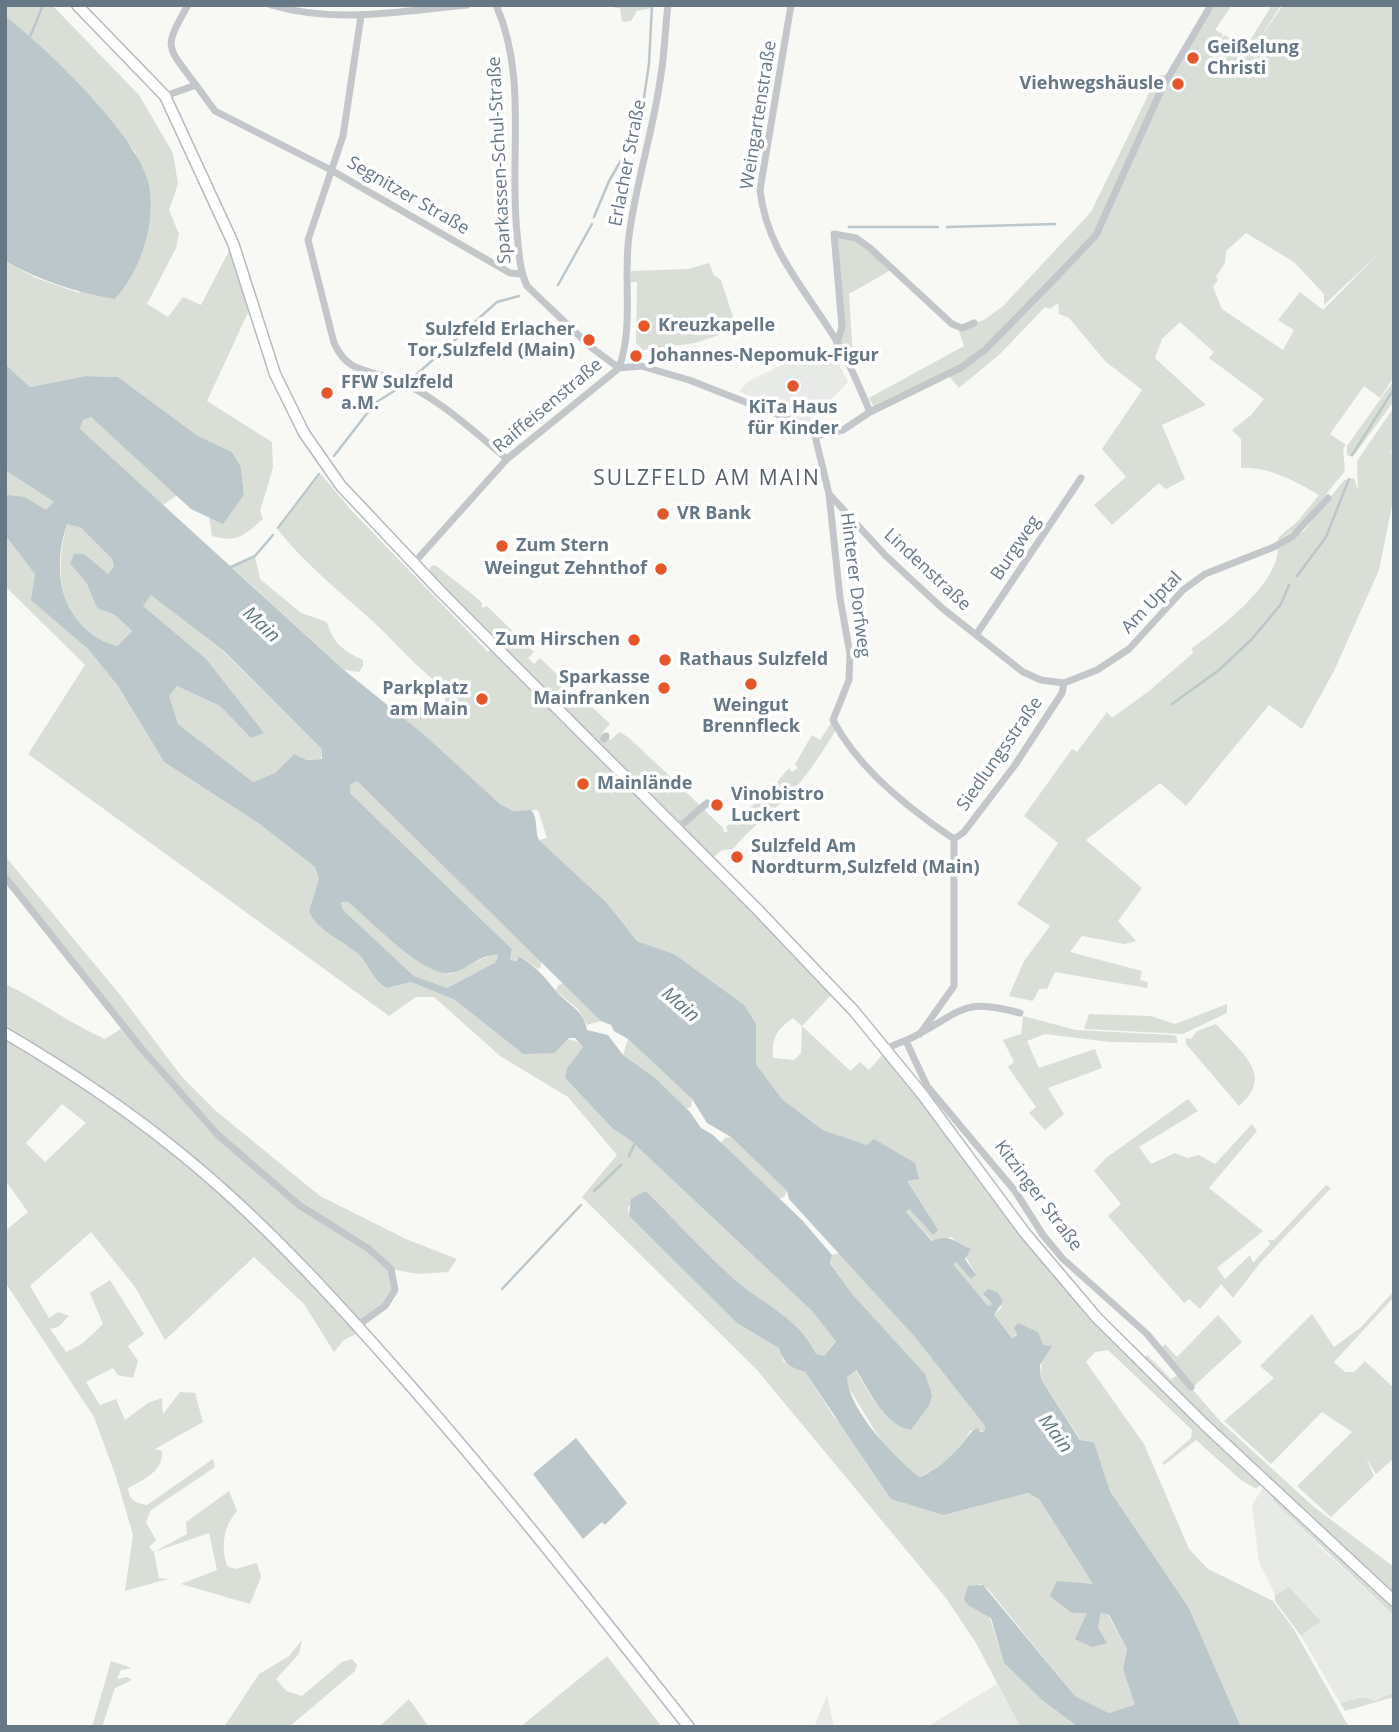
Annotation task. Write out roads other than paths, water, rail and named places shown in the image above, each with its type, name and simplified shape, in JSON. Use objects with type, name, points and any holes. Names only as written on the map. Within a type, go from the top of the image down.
[{"type":"main road","points":[[77,5],[165,96],[233,243],[275,374],[304,433],[341,486],[413,564],[813,967],[886,1049],[1025,1233],[1097,1318],[1195,1416],[1394,1601]]},
{"type":"main road","points":[[5,1034],[62,1067],[182,1155],[289,1254],[357,1326],[512,1504],[689,1727]]},
{"type":"street","name":"Segnitzer Straße","points":[[188,5],[171,34],[170,50],[215,111],[331,170],[510,274],[522,274]]},
{"type":"street","points":[[271,5],[324,15],[361,16],[467,5]]},
{"type":"street","name":"Sparkassen-Schul-Straße","points":[[496,5],[509,34],[514,73],[515,214],[522,274]]},
{"type":"street","name":"Erlacher Straße","points":[[619,368],[626,349],[629,239],[639,176],[647,151],[661,74],[668,5]]},
{"type":"street","name":"Weingartenstraße","points":[[791,5],[762,180],[762,209],[778,253],[837,343],[870,412]]},
{"type":"street","points":[[815,436],[843,430],[870,412],[950,374],[974,358],[1096,235],[1162,88],[1211,5]]},
{"type":"street","points":[[361,16],[343,136],[308,240],[327,319],[341,358],[354,368],[395,380],[421,392],[507,459]]},
{"type":"street","points":[[165,96],[196,85]]},
{"type":"street","points":[[837,343],[842,327],[834,234],[856,238],[870,248],[952,324],[962,328],[974,323]]},
{"type":"street","points":[[522,274],[527,286],[592,348],[619,368]]},
{"type":"street","name":"Raiffeisenstraße","points":[[413,564],[507,459],[619,368],[641,366],[689,380],[784,417],[815,436]]},
{"type":"street","name":"Lindenstraße","points":[[815,436],[829,494],[886,556],[1023,673],[1064,683]]},
{"type":"street","name":"Burgweg","points":[[976,635],[1081,478]]},
{"type":"street","name":"Hinterer Dorfweg","points":[[829,494],[839,598],[850,654],[849,680],[833,720],[876,776],[908,808],[954,839]]},
{"type":"street","name":"Am Uptal","points":[[1064,683],[1097,670],[1129,649],[1182,590],[1205,573],[1274,547],[1293,536],[1328,498]]},
{"type":"street","name":"Siedlungsstraße","points":[[954,839],[964,832],[1015,765],[1062,693],[1064,683]]},
{"type":"street","points":[[677,829],[706,803]]},
{"type":"street","points":[[920,1034],[926,1021],[950,996],[956,979],[954,839]]},
{"type":"street","points":[[5,877],[141,1048],[218,1135],[299,1205],[369,1249],[391,1269],[395,1290],[385,1306],[357,1326]]},
{"type":"street","points":[[886,1049],[920,1034],[960,1008],[989,1005],[1020,1013]]},
{"type":"street","name":"Kitzinger Straße","points":[[906,1041],[928,1086],[1015,1191],[1063,1259],[1147,1334],[1191,1387]]},
{"type":"water","points":[[5,16],[66,70],[110,118],[142,165],[151,200],[148,231],[139,260],[115,299],[58,285],[5,261]]},
{"type":"water","name":"Main","points":[[5,364],[30,387],[86,376],[118,377],[198,436],[232,452],[241,467],[244,495],[223,524],[191,509],[91,417],[83,420],[80,429],[344,670],[422,733],[500,804],[513,811],[531,810],[539,840],[607,903],[637,941],[674,954],[744,1005],[756,1024],[756,1064],[782,1099],[823,1130],[867,1145],[874,1139],[915,1163],[919,1179],[907,1181],[938,1230],[933,1235],[909,1209],[906,1212],[932,1241],[948,1238],[971,1249],[965,1259],[976,1275],[971,1279],[956,1262],[953,1264],[988,1306],[992,1304],[983,1294],[988,1289],[997,1292],[1003,1301],[994,1315],[1012,1338],[1017,1335],[1014,1328],[1018,1323],[1038,1332],[1043,1345],[1052,1346],[1040,1365],[1041,1379],[1080,1440],[1094,1442],[1110,1491],[1189,1608],[1241,1727],[1078,1727],[1043,1701],[1004,1663],[991,1618],[968,1605],[964,1599],[968,1586],[983,1585],[1075,1696],[1109,1713],[1135,1705],[1123,1669],[1127,1649],[1109,1615],[1101,1613],[1098,1628],[1107,1643],[1092,1647],[1075,1639],[1087,1613],[1072,1613],[1050,1596],[1057,1581],[1093,1584],[1039,1499],[1028,1493],[944,1515],[891,1499],[805,1372],[788,1364],[779,1348],[737,1323],[629,1216],[631,1199],[646,1191],[734,1279],[800,1330],[816,1354],[824,1356],[836,1341],[812,1311],[629,1139],[613,1129],[565,1078],[567,1068],[583,1047],[575,1038],[569,1038],[554,1053],[523,1054],[455,1000],[411,982],[387,988],[382,985],[359,955],[318,925],[309,912],[319,878],[315,867],[258,823],[164,762],[118,686],[88,649],[31,600],[35,574],[5,535],[6,495],[25,497],[46,510],[54,502],[5,470]],"holes":[[[67,524],[81,528],[112,559],[114,566],[108,574],[84,554],[74,554],[70,564],[86,582],[97,608],[115,615],[132,631],[117,646],[98,638],[84,627],[73,613],[61,580],[62,543]],[[151,595],[225,652],[322,749],[322,759],[307,760],[294,754],[275,773],[253,782],[178,724],[169,696],[177,686],[220,706],[251,738],[264,733],[206,659],[143,606]],[[357,781],[601,1021],[611,1025],[614,1031],[628,1039],[692,1099],[707,1123],[731,1137],[787,1191],[789,1199],[914,1336],[985,1426],[985,1431],[980,1432],[978,1428],[973,1431],[948,1459],[920,1477],[886,1446],[855,1404],[847,1377],[856,1370],[885,1415],[901,1427],[911,1430],[929,1406],[932,1395],[925,1374],[852,1294],[830,1263],[832,1255],[802,1220],[713,1135],[701,1128],[690,1112],[654,1077],[623,1055],[608,1035],[587,1030],[583,1017],[535,968],[519,956],[516,961],[510,960],[512,949],[350,793],[350,785]],[[341,902],[348,902],[410,956],[437,971],[454,972],[491,955],[498,955],[496,962],[447,988],[414,976],[343,910]]]},
{"type":"water","points":[[576,1438],[627,1503],[605,1525],[602,1522],[583,1539],[533,1474]]},
{"type":"waterway","points":[[30,37],[43,5]]},
{"type":"waterway","points":[[641,117],[649,64],[652,5]]},
{"type":"waterway","points":[[594,217],[609,181],[633,140]]},
{"type":"waterway","points":[[558,285],[592,224]]},
{"type":"waterway","points":[[947,227],[1055,224]]},
{"type":"waterway","points":[[849,227],[938,227]]},
{"type":"waterway","points":[[416,375],[497,302],[519,296]]},
{"type":"waterway","points":[[334,456],[375,403],[399,388]]},
{"type":"waterway","points":[[1352,455],[1394,389]]},
{"type":"waterway","points":[[278,528],[319,474]]},
{"type":"waterway","points":[[1297,576],[1326,537],[1349,479]]},
{"type":"waterway","points":[[229,568],[255,556],[273,535]]},
{"type":"waterway","points":[[1172,704],[1219,670],[1252,639],[1281,604],[1289,585]]},
{"type":"waterway","points":[[629,1156],[634,1145]]},
{"type":"waterway","points":[[594,1191],[621,1165]]},
{"type":"waterway","points":[[502,1289],[581,1205]]},
{"type":"place","name":"Geißelung Christi","points":[[1193,58]]},
{"type":"place","name":"Viehwegshäusle","points":[[1178,84]]},
{"type":"place","name":"Kreuzkapelle","points":[[644,326]]},
{"type":"place","name":"Sulzfeld Erlacher Tor,Sulzfeld (Main)","points":[[589,340]]},
{"type":"place","name":"Johannes-Nepomuk-Figur","points":[[636,356]]},
{"type":"place","name":"KiTa Haus für Kinder","points":[[793,386]]},
{"type":"place","name":"FFW Sulzfeld a.M.","points":[[327,393]]},
{"type":"place","name":"VR Bank","points":[[663,514]]},
{"type":"place","name":"Zum Stern","points":[[502,546]]},
{"type":"place","name":"Weingut Zehnthof","points":[[661,569]]},
{"type":"place","name":"Zum Hirschen","points":[[634,640]]},
{"type":"place","name":"Rathaus Sulzfeld","points":[[665,660]]},
{"type":"place","name":"Weingut Brennfleck","points":[[751,684]]},
{"type":"place","name":"Sparkasse Mainfranken","points":[[664,688]]},
{"type":"place","name":"Parkplatz am Main","points":[[482,699]]},
{"type":"place","name":"Mainlände","points":[[583,784]]},
{"type":"place","name":"Vinobistro Luckert","points":[[717,805]]},
{"type":"place","name":"Sulzfeld Am Nordturm,Sulzfeld (Main)","points":[[737,857]]},
{"type":"district","name":"SULZFELD AM MAIN","points":[[707,479]]}]
